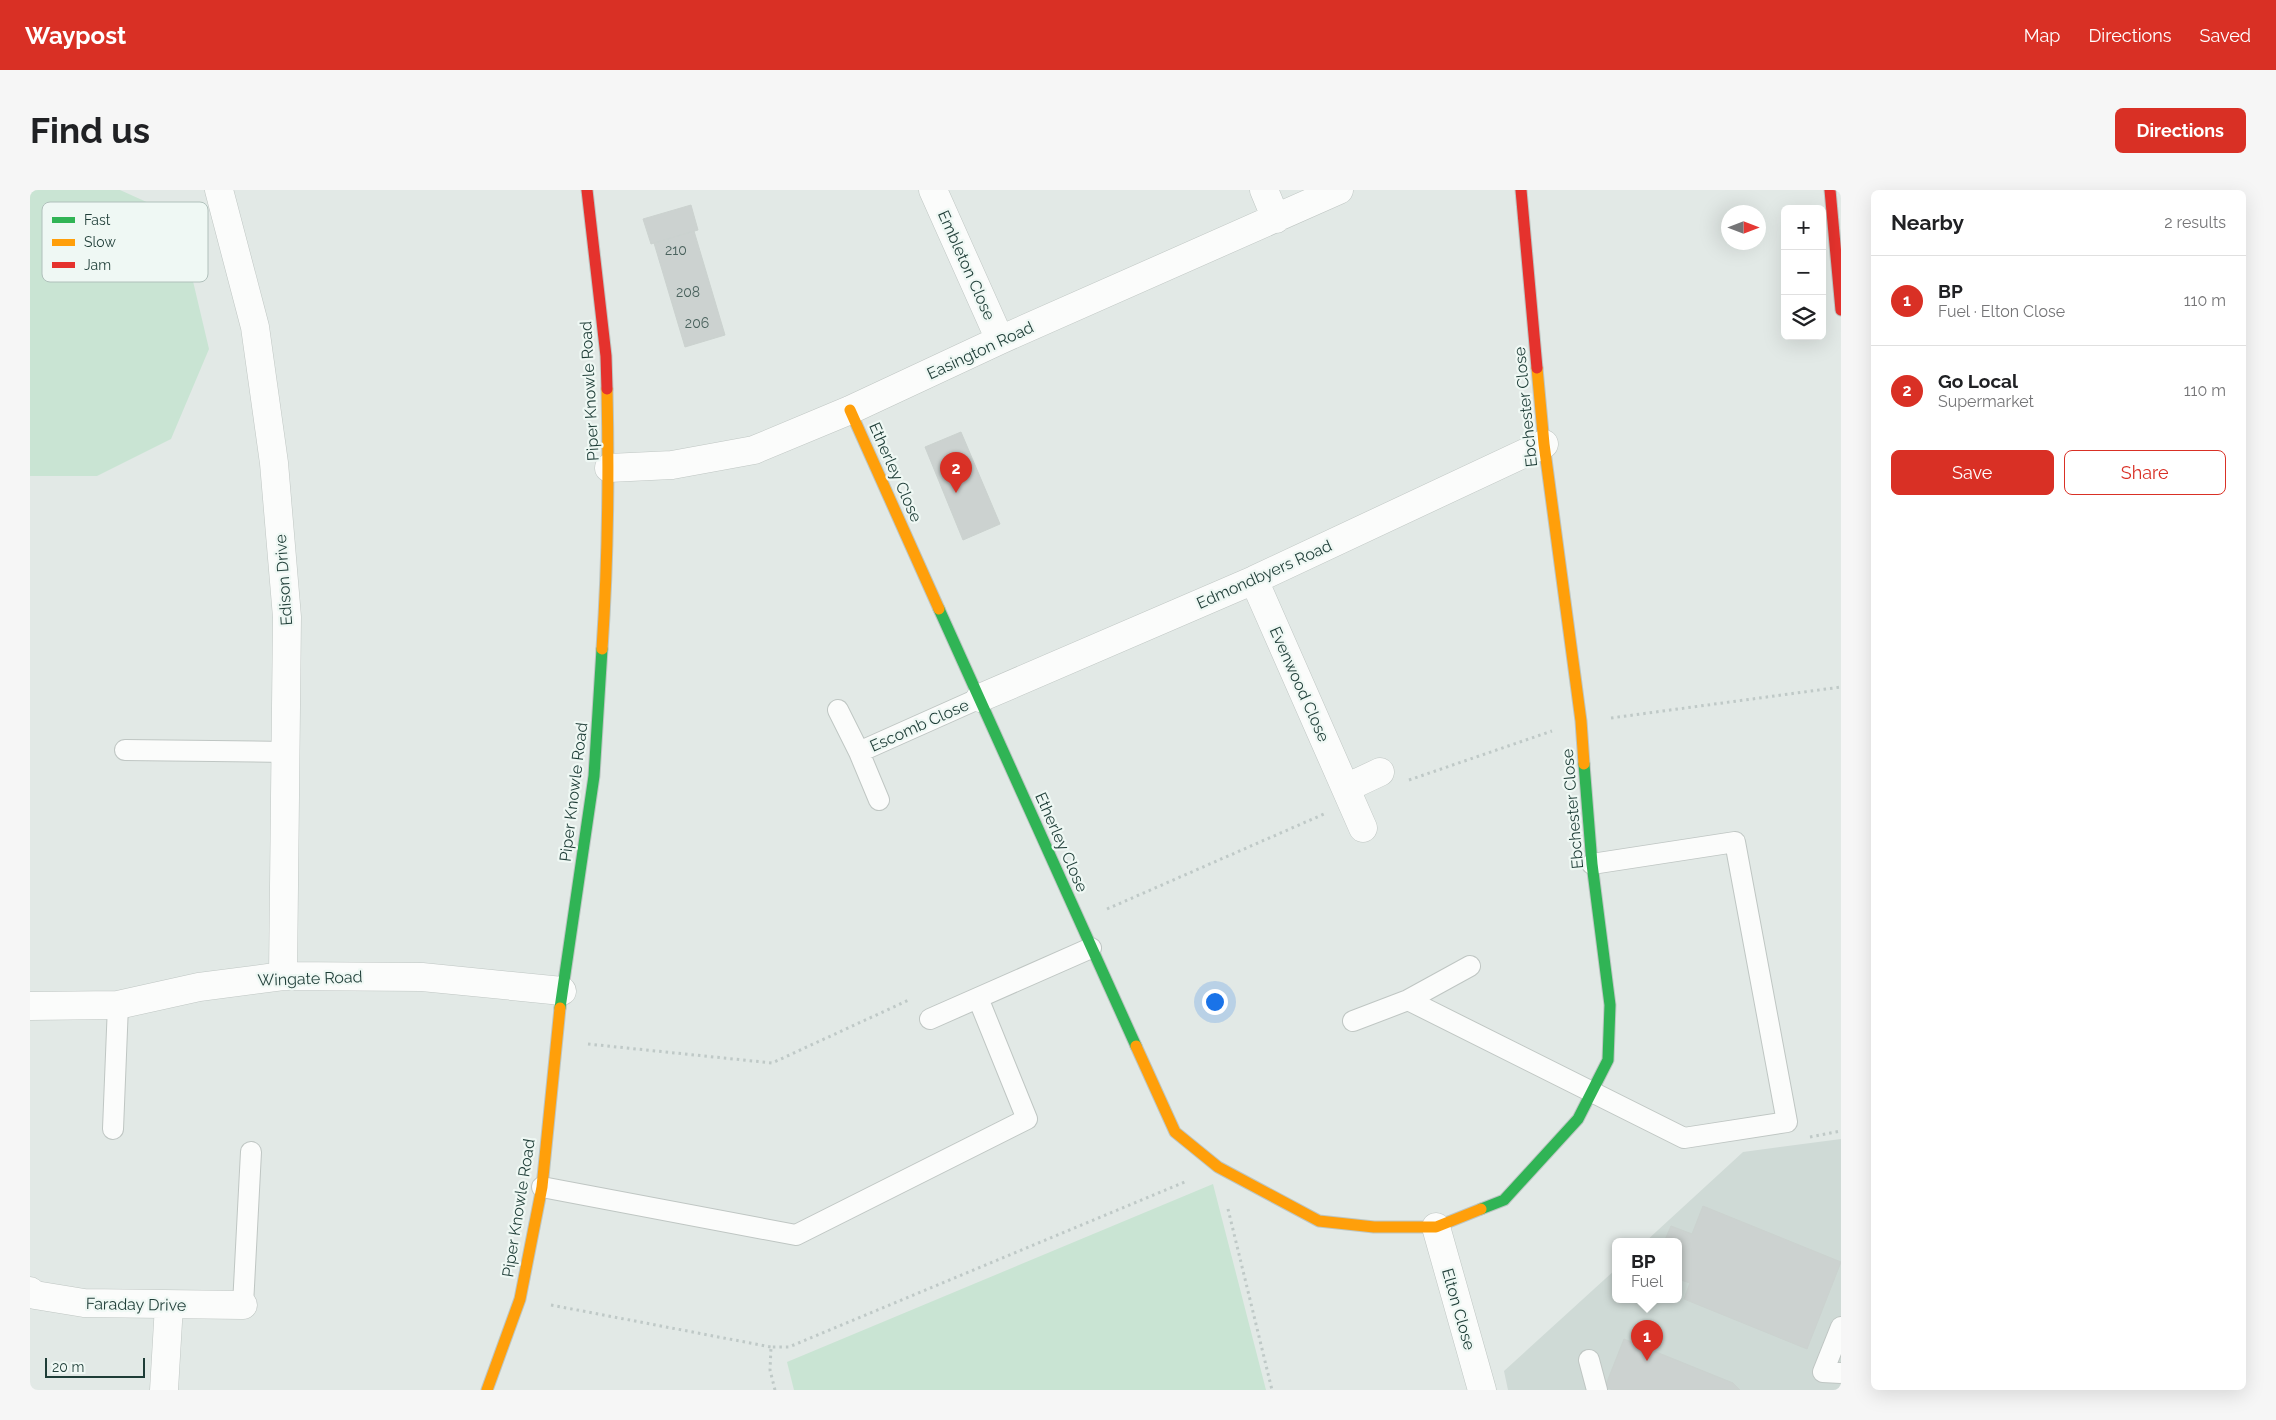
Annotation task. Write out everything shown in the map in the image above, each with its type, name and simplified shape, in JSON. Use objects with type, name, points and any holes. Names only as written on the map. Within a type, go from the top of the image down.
[{"type":"street","name":"Edison Drive","points":[[218,190],[255,328],[274,463],[287,617],[287,752],[283,976]]},
{"type":"street","name":"Piper Knowle Road","points":[[487,1390],[520,1298],[542,1187],[562,991],[594,776],[607,574],[609,468],[606,356],[587,190]]},
{"type":"street","name":"Embleton Close","points":[[933,190],[1000,340]]},
{"type":"street","points":[[1264,190],[1276,218]]},
{"type":"street","name":"Easington Road","points":[[609,468],[672,465],[754,450],[850,410],[1000,340],[1339,190]]},
{"type":"street","name":"Ebchester Close","points":[[1318,1221],[1374,1228],[1436,1228],[1504,1200],[1578,1118],[1608,1060],[1610,1005],[1592,864],[1581,721],[1544,444],[1521,190]]},
{"type":"street","points":[[1830,190],[1841,310]]},
{"type":"street","name":"Etherley Close","points":[[850,410],[1175,1132],[1218,1167],[1318,1221]]},
{"type":"street","name":"Edmondbyers Road","points":[[980,698],[1254,580],[1544,444]]},
{"type":"street","name":"Evenwood Close","points":[[1254,580],[1363,828]]},
{"type":"street","points":[[1349,795],[1380,772]]},
{"type":"street","name":"Wingate Road","points":[[30,1006],[118,1005],[199,987],[283,976],[422,976],[562,991]]},
{"type":"street","name":"Elton Close","points":[[1436,1228],[1482,1390]]},
{"type":"street","name":"Faraday Drive","points":[[30,1291],[35,1295],[84,1303],[243,1305]]},
{"type":"street","points":[[164,1390],[169,1305]]},
{"type":"lane","name":"Escomb Close","points":[[859,752],[980,698]]},
{"type":"lane","name":"Escomb Close","points":[[838,710],[859,752],[879,800]]},
{"type":"lane","points":[[124,750],[287,752]]},
{"type":"lane","points":[[1408,1000],[1592,1090],[1684,1138],[1787,1122],[1735,842],[1592,864]]},
{"type":"lane","points":[[930,1019],[1091,948]]},
{"type":"lane","points":[[1353,1021],[1408,1000],[1470,966]]},
{"type":"lane","points":[[542,1187],[796,1234],[1027,1119],[978,998]]},
{"type":"lane","points":[[114,1129],[118,1005]]},
{"type":"lane","points":[[243,1305],[251,1152]]},
{"type":"lane","points":[[1841,1327],[1823,1372],[1841,1373]]},
{"type":"lane","points":[[1589,1360],[1597,1390]]},
{"type":"path","points":[[1079,921],[1349,795]]},
{"type":"path","points":[[556,1041],[772,1063],[915,997],[930,1019]]},
{"type":"path","points":[[520,1298],[771,1347],[789,1347],[1218,1167],[1272,1390]]},
{"type":"path","points":[[771,1347],[770,1370],[775,1390]]},
{"type":"shaded area","points":[[1841,1139],[1841,1390],[1508,1390],[1504,1371],[1612,1273],[1612,1303],[1682,1303],[1682,1238],[1649,1238],[1743,1152]]},
{"type":"green space","points":[[30,190],[120,190],[147,202],[42,202],[42,282],[193,282],[209,349],[171,439],[97,476],[30,476]]},
{"type":"green space","points":[[1213,1184],[1266,1390],[794,1390],[787,1362]]},
{"type":"building","points":[[691,205],[698,230],[651,244],[643,219]]},
{"type":"building","points":[[694,231],[725,335],[685,347],[654,243]]},
{"type":"building","points":[[961,432],[1000,524],[963,540],[925,447]]},
{"type":"building","points":[[1703,1206],[1841,1262],[1807,1349],[1684,1299],[1690,1283],[1682,1280],[1682,1238],[1666,1238],[1671,1226],[1692,1234]]},
{"type":"building","points":[[1624,1339],[1733,1383],[1740,1390],[1613,1390],[1605,1387]]},
{"type":"traffic: fast","points":[[939,609],[1136,1046]]},
{"type":"traffic: fast","points":[[560,1008],[594,776],[602,649]]},
{"type":"traffic: fast","points":[[1481,1209],[1504,1200],[1578,1119],[1608,1060],[1610,1005],[1592,864],[1584,764]]},
{"type":"traffic: slow","points":[[1537,368],[1544,444],[1581,721],[1584,764]]},
{"type":"traffic: slow","points":[[602,649],[606,584],[607,389]]},
{"type":"traffic: slow","points":[[850,410],[939,609]]},
{"type":"traffic: slow","points":[[487,1390],[520,1299],[542,1187],[560,1008]]},
{"type":"traffic: slow","points":[[1136,1046],[1175,1132],[1218,1167],[1319,1221],[1374,1227],[1436,1227],[1481,1209]]},
{"type":"traffic: jam","points":[[587,190],[606,356],[607,389]]},
{"type":"traffic: jam","points":[[1521,190],[1537,368]]},
{"type":"traffic: jam","points":[[1830,190],[1841,310]]},
{"type":"place","name":"Go Local","points":[[956,493]]},
{"type":"place","name":"BP","points":[[1647,1361]]}]
